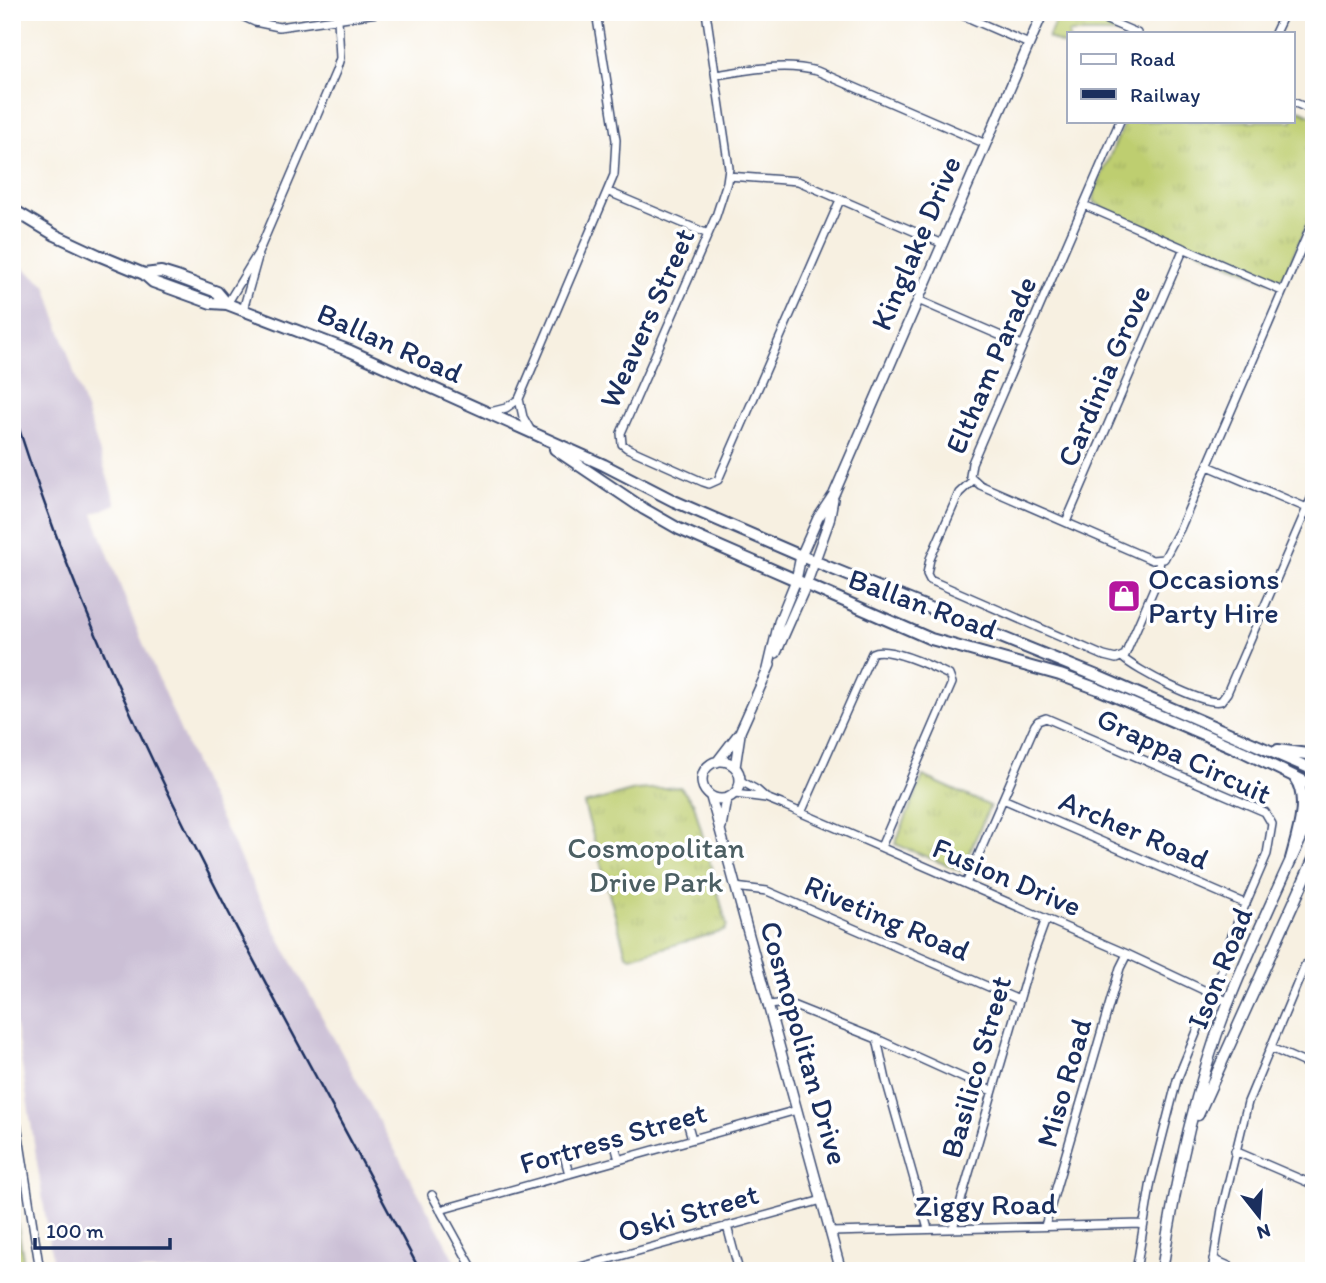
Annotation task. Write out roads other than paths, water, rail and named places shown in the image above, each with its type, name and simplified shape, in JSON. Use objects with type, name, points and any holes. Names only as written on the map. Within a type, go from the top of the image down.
[{"type":"main road","name":"Ballan Road","points":[[12,209],[97,256],[144,274],[161,272],[217,292],[227,304],[350,351],[604,465],[674,501],[813,561],[1097,676],[1314,770]]},
{"type":"main road","name":"Ballan Road","points":[[532,432],[644,509],[679,529],[931,639],[1098,688],[1242,751],[1314,786]]},
{"type":"main road","points":[[1262,747],[1314,755]]},
{"type":"main road","points":[[1292,859],[1302,792],[1295,778]]},
{"type":"main road","name":"Ison Road","points":[[1162,1271],[1172,1203],[1197,1098],[1229,1002],[1314,810]]},
{"type":"main road","name":"Ison Road","points":[[1185,1148],[1216,1071],[1252,999],[1314,858]]},
{"type":"main road","points":[[1229,1002],[1242,1004],[1252,999]]},
{"type":"street","points":[[233,12],[255,22],[279,27],[384,12]]},
{"type":"street","points":[[486,412],[506,408],[519,399],[609,192],[617,157],[616,140],[596,12]]},
{"type":"street","name":"Weavers Street","points":[[706,12],[727,152],[728,176],[723,198],[621,439],[622,444],[634,452],[709,484],[718,480],[840,200]]},
{"type":"street","points":[[955,12],[1029,44]]},
{"type":"street","name":"Kinglake Drive","points":[[801,556],[818,518],[834,494],[1043,12]]},
{"type":"street","points":[[1088,12],[1135,32]]},
{"type":"street","points":[[1275,32],[1285,12]]},
{"type":"street","points":[[227,304],[258,253],[336,71],[340,58],[338,19]]},
{"type":"street","points":[[716,75],[775,66],[803,67],[986,144]]},
{"type":"street","points":[[1294,102],[1314,111]]},
{"type":"street","name":"Eltham Parade","points":[[1120,122],[970,471],[972,480],[1152,559],[1160,560]]},
{"type":"street","points":[[728,176],[798,181],[943,244]]},
{"type":"street","points":[[609,192],[708,234]]},
{"type":"street","points":[[1084,205],[1282,291]]},
{"type":"street","points":[[972,480],[959,493],[930,559],[927,574],[930,580],[1104,656],[1122,658],[1128,650],[1157,581],[1160,560],[1167,556],[1173,546],[1314,219]]},
{"type":"street","name":"Cardinia Grove","points":[[1066,522],[1184,248]]},
{"type":"street","points":[[243,310],[258,253]]},
{"type":"street","points":[[918,300],[1023,345]]},
{"type":"street","points":[[519,399],[523,417],[532,432]]},
{"type":"street","points":[[1208,466],[1307,508]]},
{"type":"street","points":[[1122,658],[1136,669],[1205,701],[1221,701],[1227,693],[1314,492]]},
{"type":"street","name":"Kinglake Drive","points":[[813,561],[829,521],[834,494]]},
{"type":"street","points":[[740,732],[735,767],[741,781],[730,797],[711,797],[702,785],[703,775],[708,767],[717,762],[740,732],[796,611],[801,583],[801,556]]},
{"type":"street","points":[[768,669],[779,622],[813,561]]},
{"type":"street","points":[[802,813],[872,653],[882,650],[949,675],[950,687],[881,847]]},
{"type":"street","name":"Grappa Circuit","points":[[966,884],[1035,725],[1042,719],[1049,719],[1265,812],[1272,824],[1267,854],[1230,940],[1224,963],[1177,1080],[1142,1224],[1136,1271]]},
{"type":"street","points":[[717,762],[727,762],[735,767]]},
{"type":"street","name":"Fusion Drive","points":[[741,781],[766,798],[1127,954],[1229,1002]]},
{"type":"street","name":"Cosmopolitan Drive","points":[[711,797],[841,1271]]},
{"type":"street","name":"Cosmopolitan Drive","points":[[721,827],[730,797]]},
{"type":"street","name":"Fusion Drive","points":[[730,797],[766,798]]},
{"type":"street","name":"Archer Road","points":[[1003,799],[1246,904]]},
{"type":"street","name":"Riveting Road","points":[[735,887],[767,891],[1019,1000]]},
{"type":"street","name":"Basilico Street","points":[[953,1228],[1037,940],[1046,919]]},
{"type":"street","name":"Miso Road","points":[[1045,1226],[1120,968],[1127,954]]},
{"type":"street","points":[[1212,1271],[1235,1151],[1248,1102],[1305,965],[1314,959]]},
{"type":"street","points":[[769,1005],[787,1003],[877,1039],[992,1091]]},
{"type":"street","points":[[877,1039],[928,1229]]},
{"type":"street","points":[[1271,1048],[1314,1067]]},
{"type":"street","points":[[12,1091],[40,1271]]},
{"type":"street","name":"Fortress Street","points":[[440,1210],[797,1110]]},
{"type":"street","points":[[688,1125],[692,1139]]},
{"type":"street","points":[[615,1145],[620,1160]]},
{"type":"street","points":[[1235,1151],[1314,1185]]},
{"type":"street","points":[[565,1159],[569,1174]]},
{"type":"street","points":[[432,1195],[474,1271]]},
{"type":"street","name":"Oski Street","points":[[566,1271],[822,1200]]},
{"type":"street","name":"Ziggy Road","points":[[831,1232],[1142,1224]]},
{"type":"street","points":[[727,1226],[739,1271]]},
{"type":"street","points":[[1213,1259],[1240,1271]]},
{"type":"railway","points":[[12,406],[50,519],[94,631],[143,740],[250,954],[420,1271]]},
{"type":"place","name":"Occasions Party Hire","points":[[1124,596]]},
{"type":"park label","name":"Cosmopolitan Drive Park","points":[[656,865]]}]
